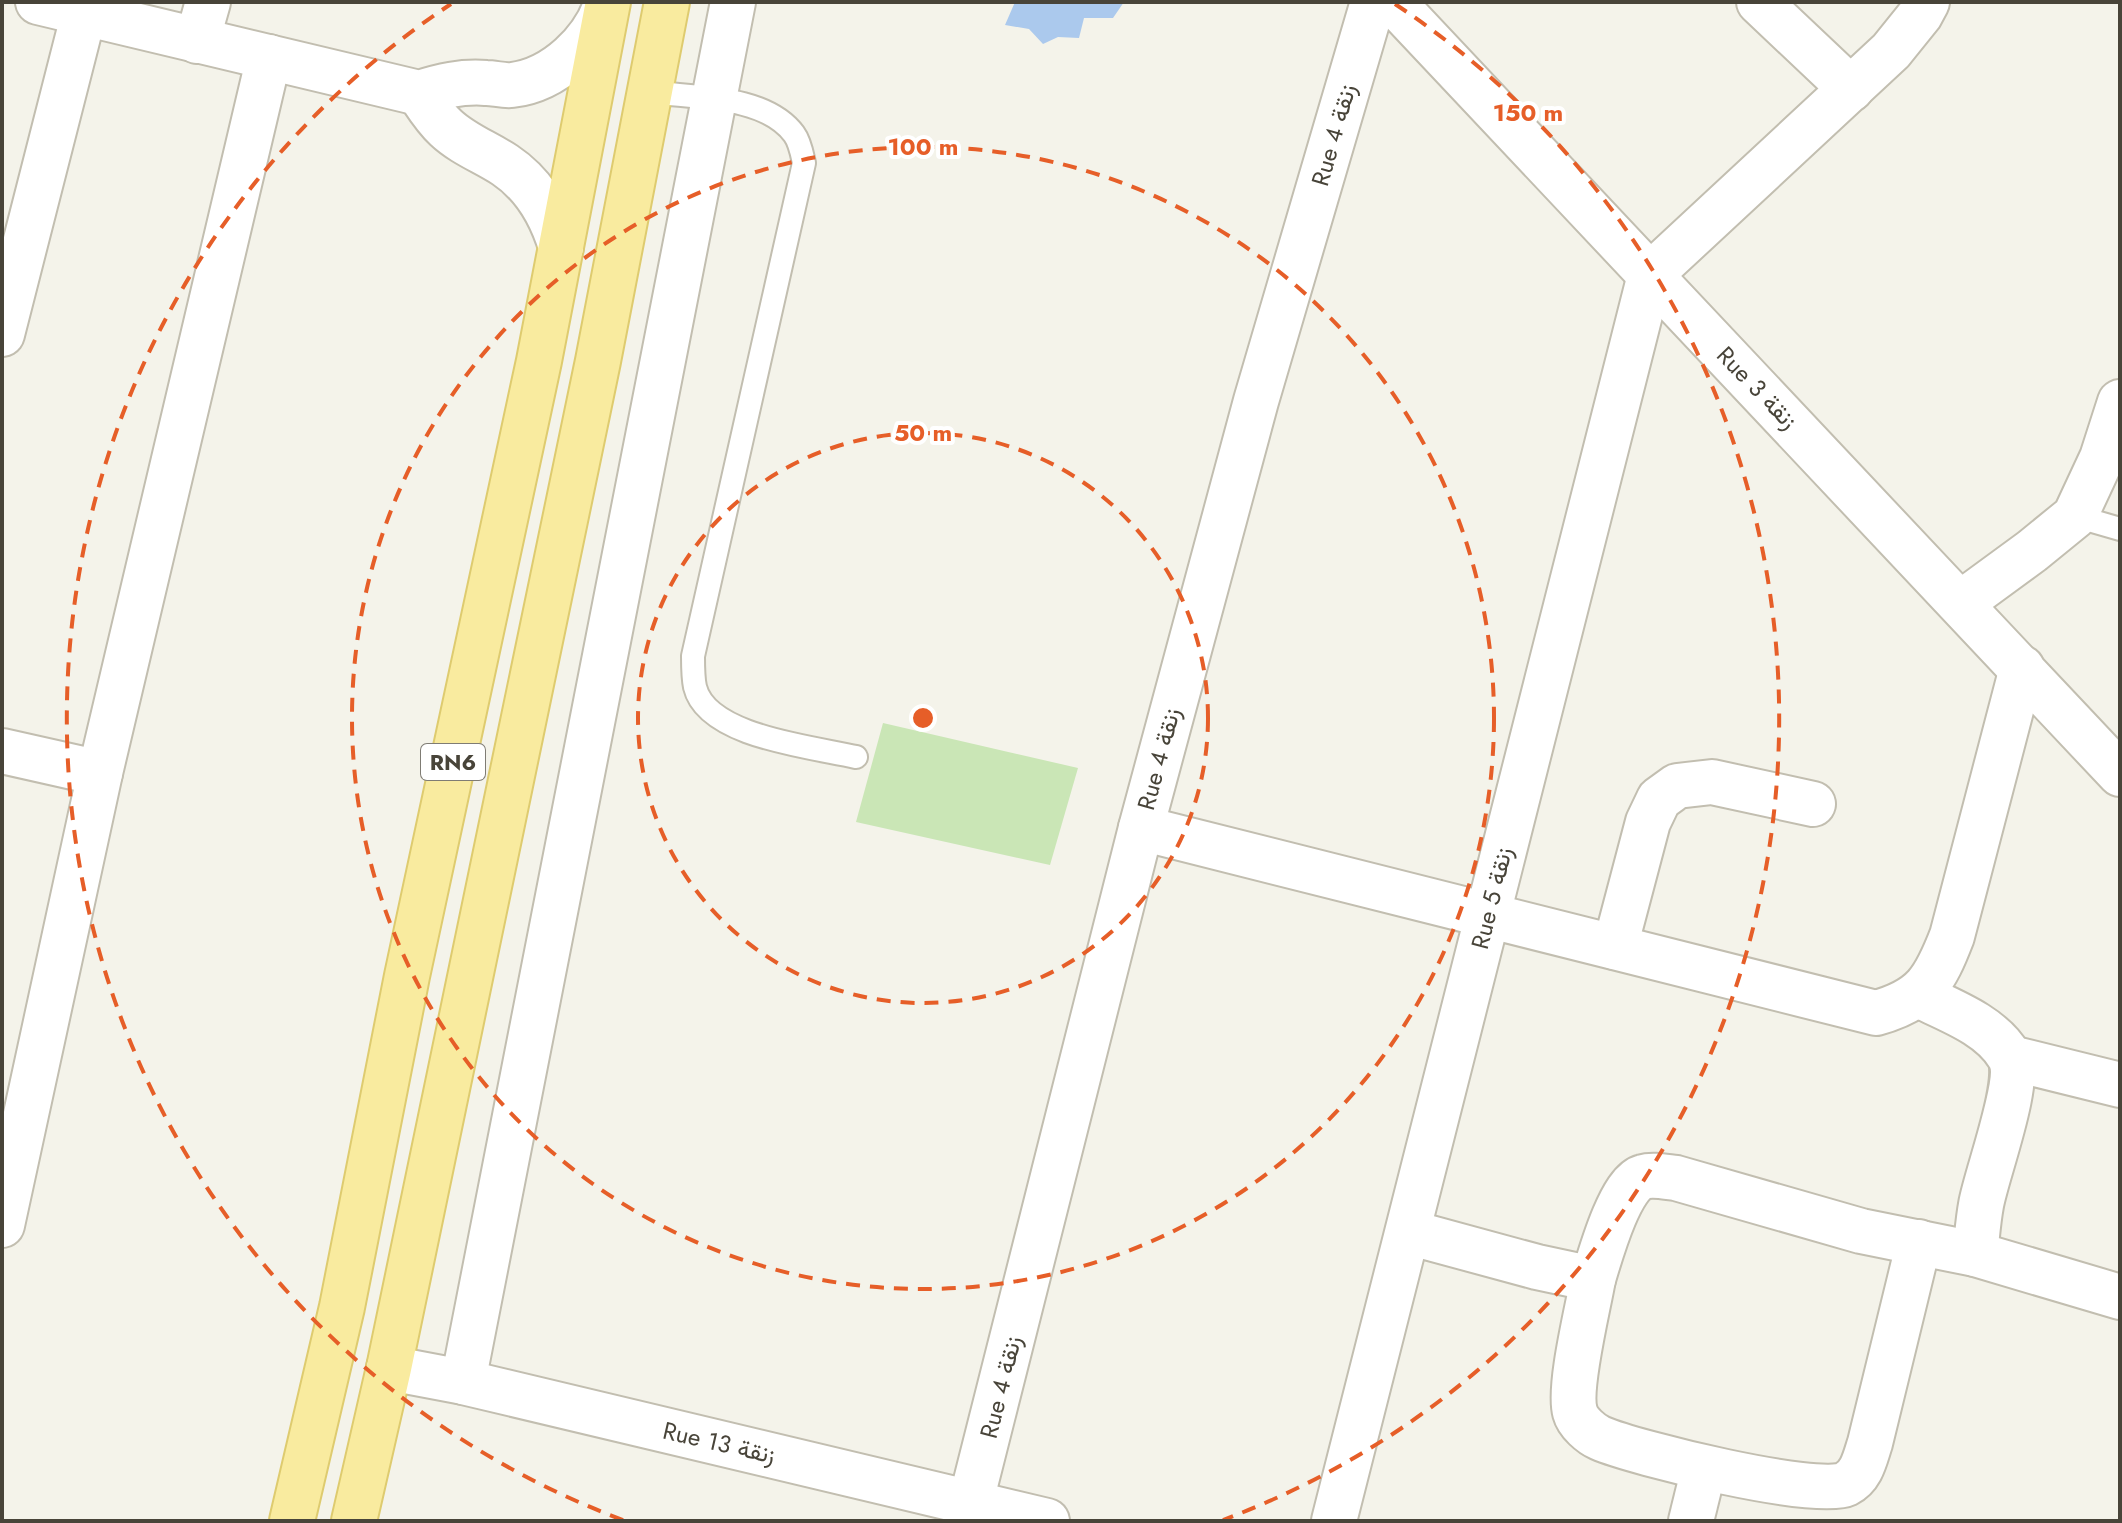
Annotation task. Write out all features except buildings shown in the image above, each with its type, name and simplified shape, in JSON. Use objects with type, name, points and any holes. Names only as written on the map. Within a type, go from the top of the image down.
[{"type":"main road","name":"RN6","points":[[292,1521],[342,1307],[407,976],[561,247],[608,2]]},
{"type":"main road","name":"RN6","points":[[354,1521],[389,1368],[598,361],[667,2]]},
{"type":"street","points":[[38,2],[84,13],[203,22],[269,57],[419,93],[465,82],[510,85],[546,74],[579,49],[594,31],[608,2]]},
{"type":"street","points":[[463,1382],[733,2]]},
{"type":"street","name":"Rue 4 زنقة","points":[[969,1512],[1141,828],[1256,401],[1373,2]]},
{"type":"street","name":"Rue 3 زنقة","points":[[1393,2],[2120,774]]},
{"type":"street","points":[[1759,2],[1851,89]]},
{"type":"street","points":[[1650,275],[1891,51],[1927,2]]},
{"type":"street","points":[[2,334],[84,13]]},
{"type":"street","points":[[2,1225],[100,773],[269,57]]},
{"type":"street","points":[[419,93],[447,129],[505,165],[525,182],[554,223],[561,247]]},
{"type":"street","name":"Rue 5 زنقة","points":[[1334,1521],[1650,275]]},
{"type":"street","points":[[1961,603],[2075,516],[2102,458],[2120,402]]},
{"type":"street","points":[[1141,828],[1876,1013],[1897,1007],[1918,995],[1938,971],[1952,936],[2022,668]]},
{"type":"street","points":[[2,751],[100,773]]},
{"type":"street","points":[[1615,947],[1648,822],[1659,799],[1677,786],[1712,782],[1813,804]]},
{"type":"street","points":[[1918,995],[1971,1021],[1994,1039],[2011,1058],[2120,1085]]},
{"type":"street","points":[[1975,1254],[1981,1204],[2013,1080],[2011,1058]]},
{"type":"street","points":[[1919,1242],[1870,1443],[1861,1469],[1847,1483],[1827,1488],[1704,1468],[1598,1437],[1583,1426],[1575,1413],[1574,1389],[1593,1279],[1626,1193],[1642,1177],[1676,1178],[1861,1231],[1919,1242],[1975,1254],[2120,1297]]},
{"type":"street","points":[[1408,1232],[1593,1279]]},
{"type":"street","name":"Rue 13 زنقة","points":[[389,1368],[463,1382],[969,1512],[1047,1521]]},
{"type":"street","points":[[1691,1521],[1704,1468]]},
{"type":"lane","points":[[650,92],[758,106],[780,118],[797,137],[804,163],[693,656],[695,689],[708,710],[727,724],[856,757]]},
{"type":"lane","points":[[2075,516],[2120,529]]},
{"type":"green space","points":[[883,723],[1078,768],[1050,865],[856,822]]},
{"type":"water","points":[[1015,2],[1124,2],[1113,18],[1084,18],[1079,38],[1058,37],[1043,44],[1029,29],[1005,25]]}]
